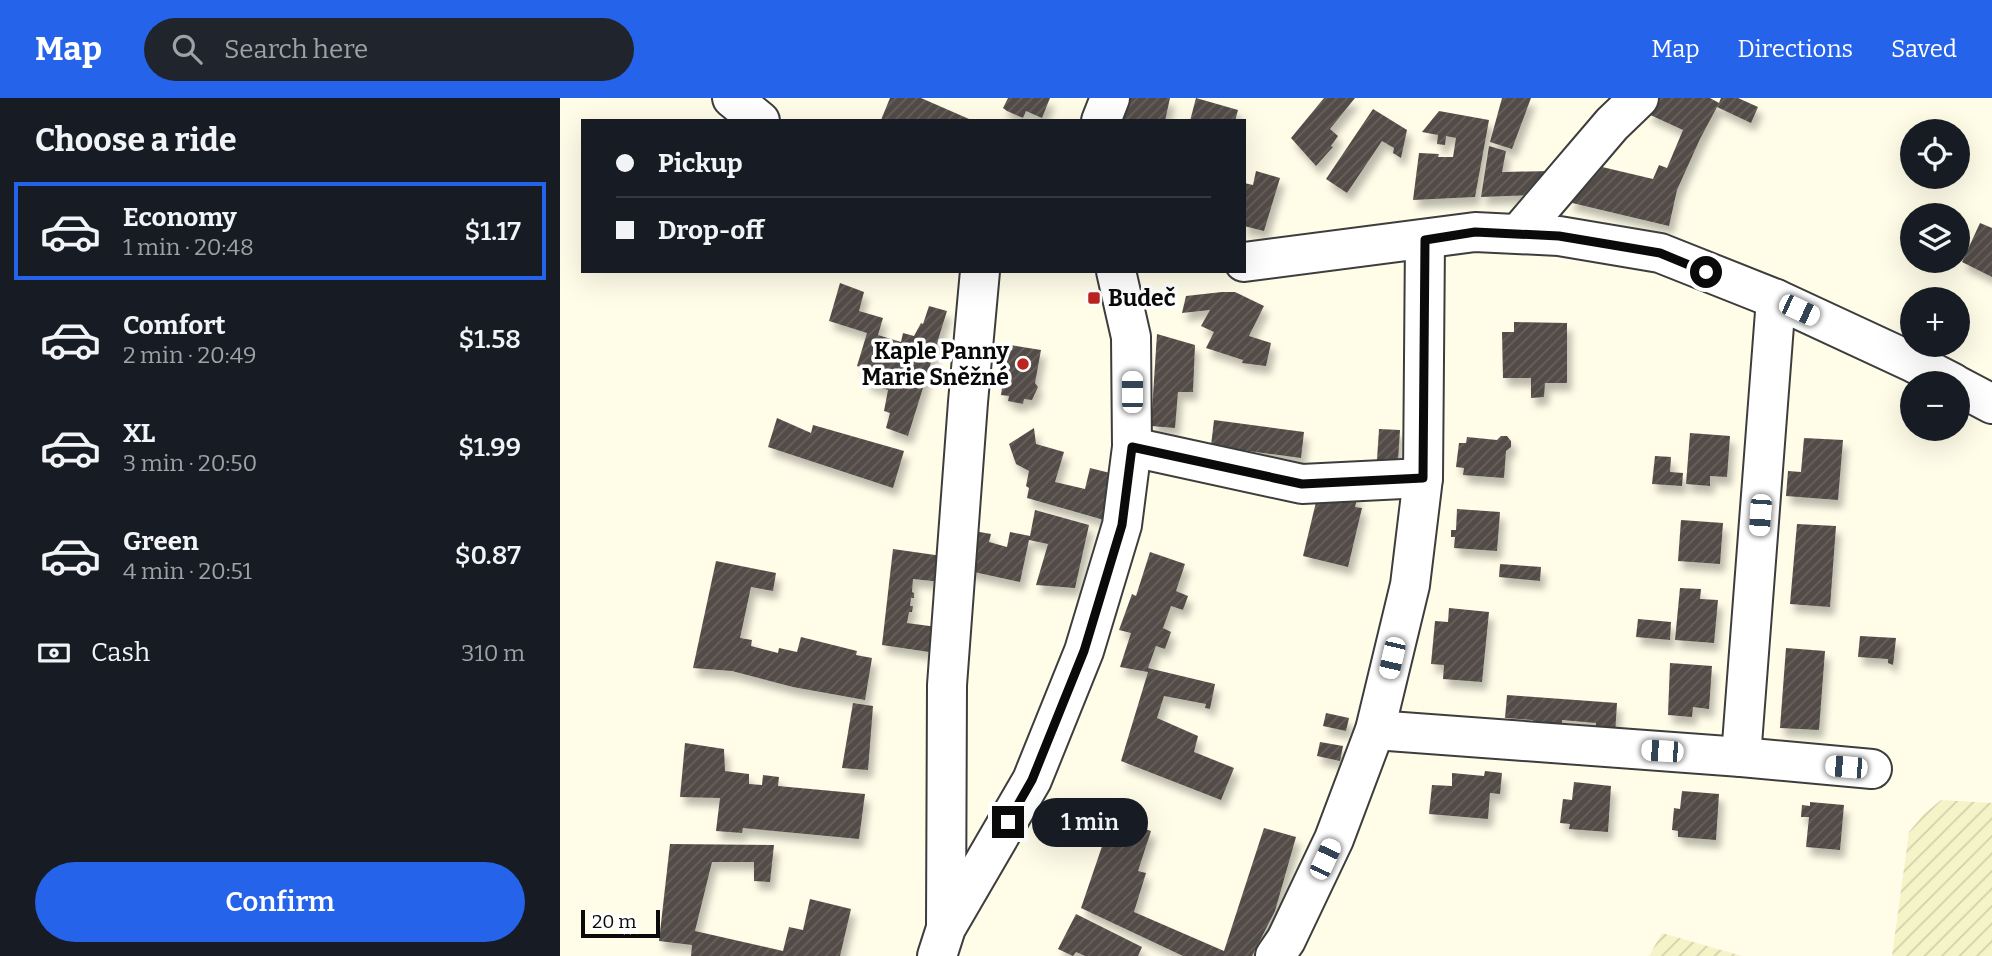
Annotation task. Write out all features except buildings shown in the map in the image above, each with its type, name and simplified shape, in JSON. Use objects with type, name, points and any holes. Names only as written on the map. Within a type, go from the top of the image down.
[{"type":"street","points":[[1102,119],[1110,98]]},
{"type":"street","points":[[1519,233],[1612,124],[1639,98]]},
{"type":"street","points":[[1246,262],[1475,232],[1559,236],[1660,253],[1776,299],[1930,371]]},
{"type":"street","points":[[1275,956],[1286,940],[1334,839],[1375,730],[1410,585],[1423,478],[1425,240]]},
{"type":"street","points":[[941,942],[947,685],[980,273]]},
{"type":"street","points":[[941,942],[1032,780],[1084,651],[1122,525],[1132,447],[1131,337],[1116,273]]},
{"type":"street","points":[[1741,757],[1776,299]]},
{"type":"street","points":[[1970,392],[1992,404]]},
{"type":"street","points":[[1132,447],[1302,484],[1423,478]]},
{"type":"street","points":[[1375,730],[1872,769]]},
{"type":"green space","points":[[1941,800],[1992,803],[1992,956],[1892,956],[1909,832],[1924,814]]},
{"type":"green space","points":[[1662,933],[1742,956],[1649,956]]},
{"type":"place","name":"Budeč","points":[[1094,298]]},
{"type":"place","name":"Kaple Panny Marie Sněžné","points":[[1023,364]]},
{"type":"route","points":[[1008,822],[1032,780],[1084,651],[1122,525],[1132,447],[1302,484],[1423,478],[1425,240],[1475,232],[1559,236],[1660,253],[1706,272]]}]
